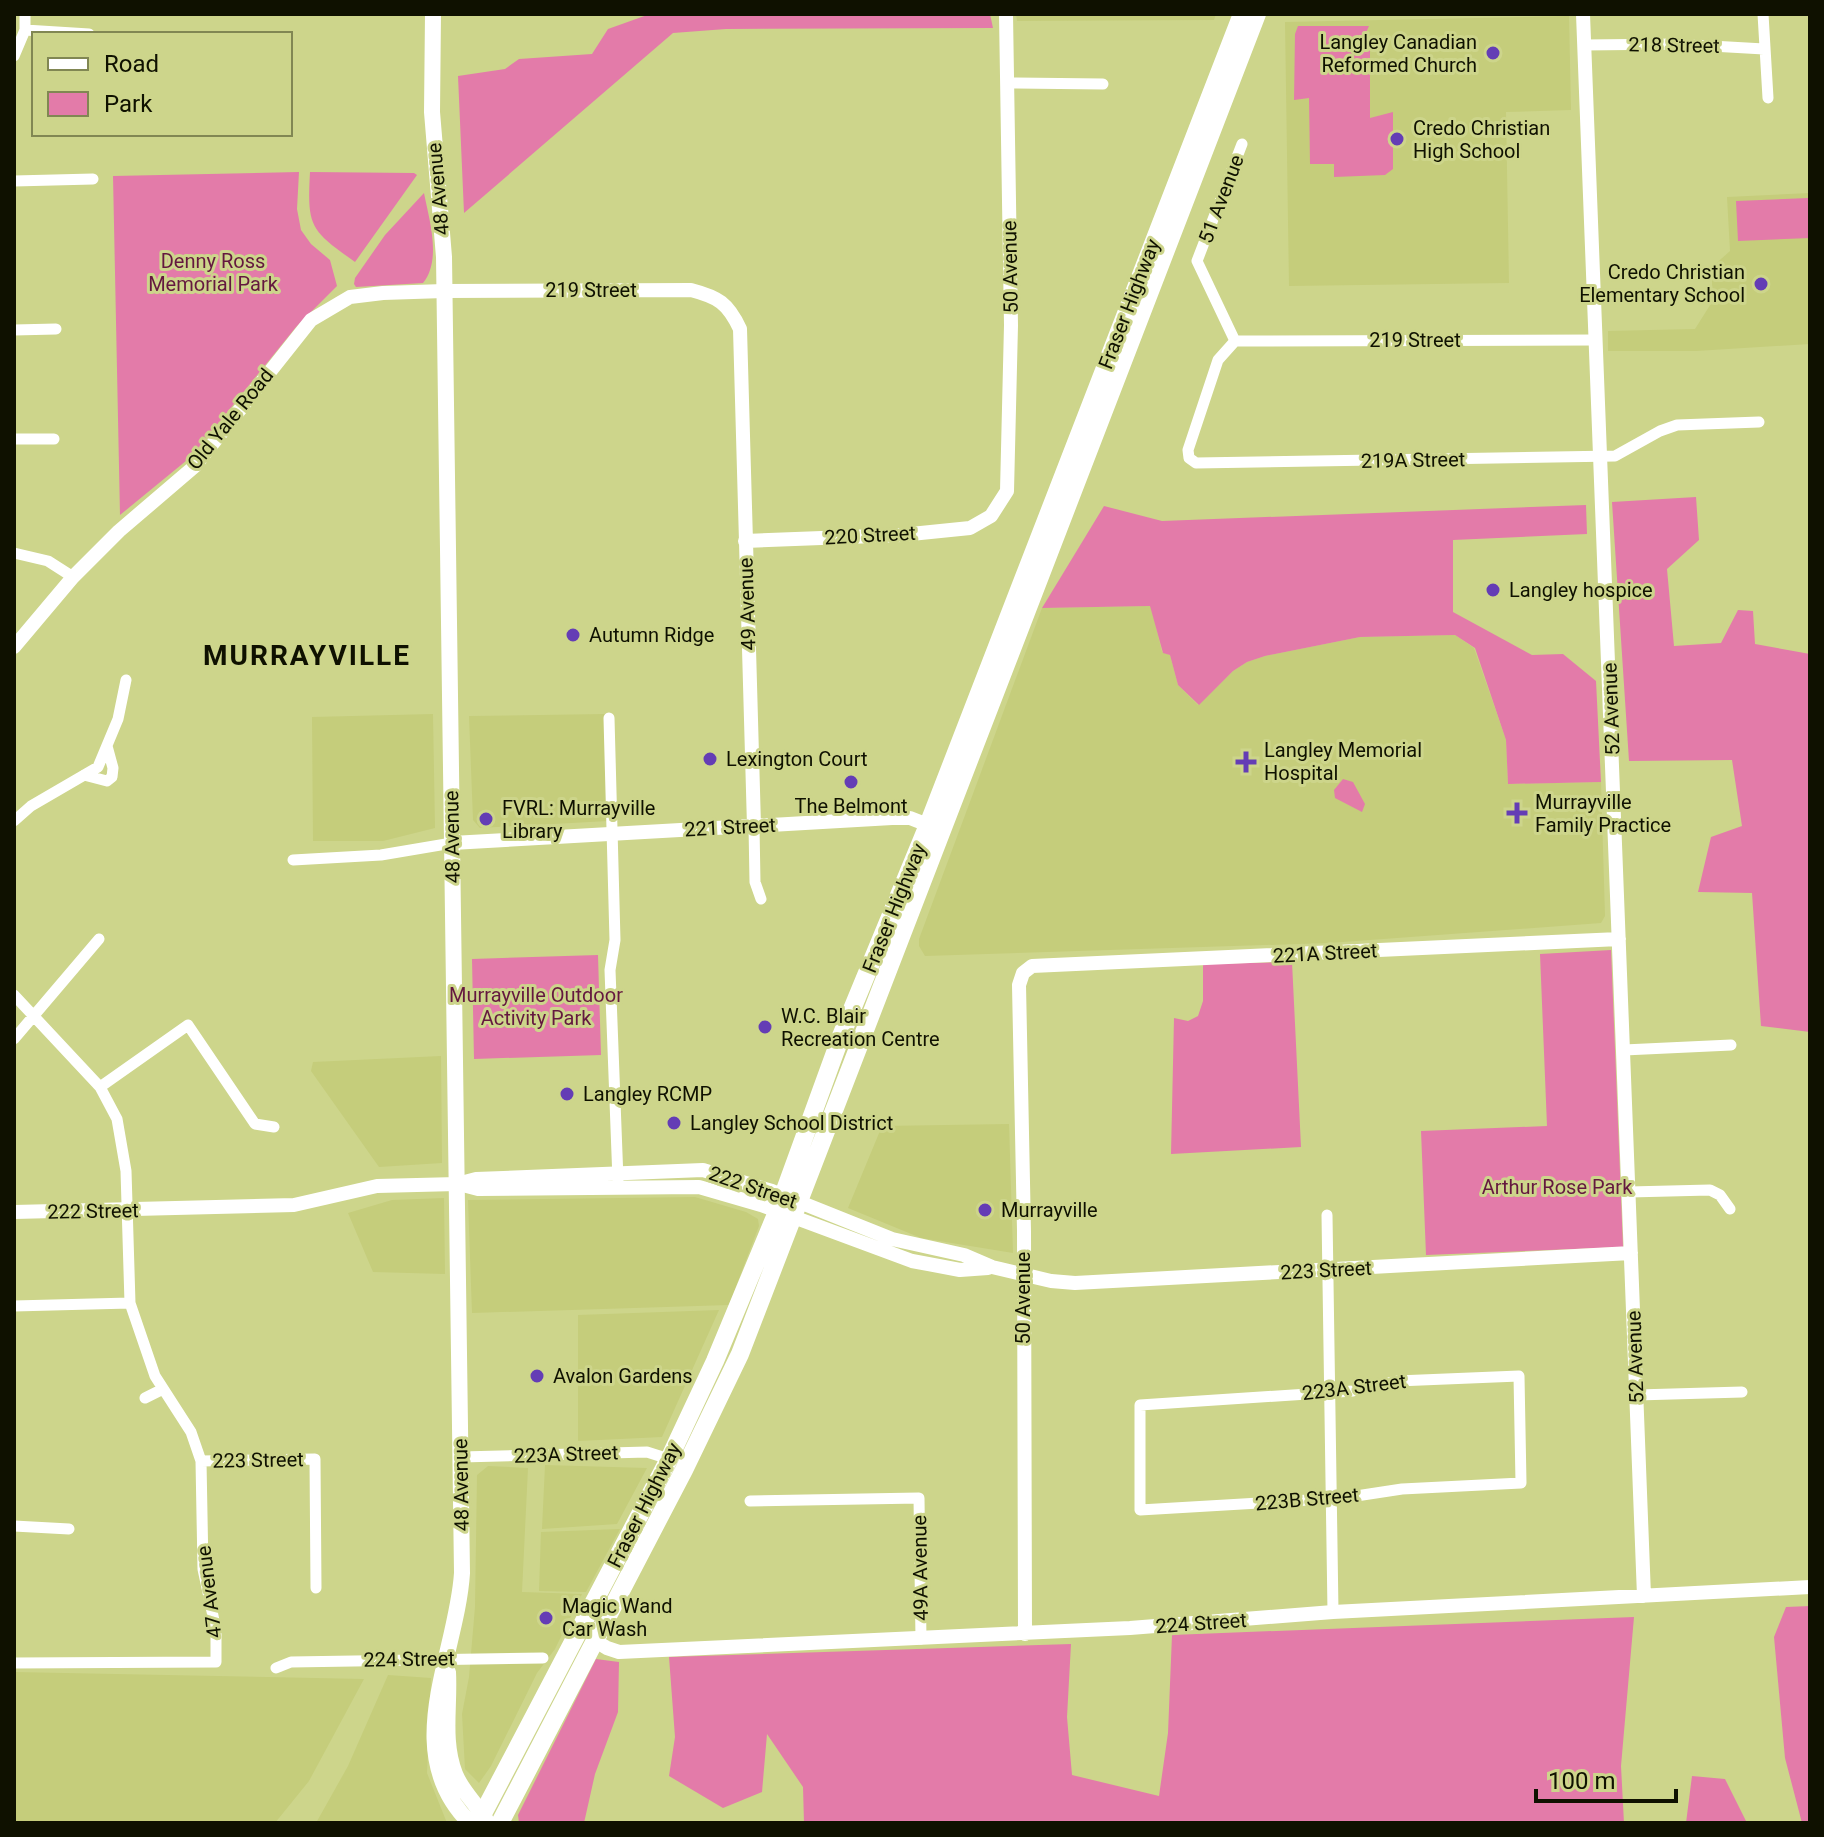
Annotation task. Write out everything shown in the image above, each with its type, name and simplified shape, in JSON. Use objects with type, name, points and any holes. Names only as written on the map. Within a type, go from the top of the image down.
[{"type":"main road","name":"48 Avenue","points":[[433,14],[432,112],[444,257],[462,1573],[447,1658],[450,1699],[447,1732],[456,1776],[479,1821]]},
{"type":"main road","name":"Fraser Highway","points":[[500,1823],[729,1377],[788,1207],[841,1036],[928,825],[1242,14]]},
{"type":"main road","name":"Fraser Highway","points":[[479,1821],[669,1459],[788,1207],[1257,14]]},
{"type":"street","points":[[14,56],[25,30],[25,14]]},
{"type":"street","name":"50 Avenue","points":[[991,516],[1007,491],[1010,451],[1006,14]]},
{"type":"street","name":"52 Avenue","points":[[1583,14],[1644,1596]]},
{"type":"street","points":[[1763,14],[1768,98]]},
{"type":"street","points":[[25,30],[57,32]]},
{"type":"street","name":"218 Street","points":[[1584,45],[1676,44],[1764,49]]},
{"type":"street","points":[[1007,83],[1103,84]]},
{"type":"street","name":"51 Avenue","points":[[1235,341],[1197,261],[1242,144]]},
{"type":"street","points":[[14,181],[93,179]]},
{"type":"street","name":"219 Street","points":[[444,291],[691,290],[713,296],[731,311]]},
{"type":"street","name":"Old Yale Road","points":[[14,647],[73,577],[119,531],[195,466],[311,320],[350,297],[444,291]]},
{"type":"street","name":"49 Avenue","points":[[731,311],[740,329],[755,882],[761,899]]},
{"type":"street","points":[[14,330],[56,329]]},
{"type":"street","name":"219 Street","points":[[1235,341],[1595,340]]},
{"type":"street","name":"219A Street","points":[[1235,341],[1218,360],[1188,450],[1189,458],[1196,463],[1600,456],[1625,453],[1660,431],[1677,425],[1759,422]]},
{"type":"street","points":[[14,439],[54,439]]},
{"type":"street","name":"220 Street","points":[[745,541],[901,535],[970,528],[991,516]]},
{"type":"street","points":[[14,553],[48,561],[73,577]]},
{"type":"street","points":[[14,821],[31,806],[98,767],[118,719],[126,680]]},
{"type":"street","points":[[609,718],[615,940],[610,970],[618,1188]]},
{"type":"street","points":[[84,775],[107,781],[112,777],[113,768],[107,746]]},
{"type":"street","name":"221 Street","points":[[293,860],[381,855],[452,843],[754,826],[907,818],[928,825]]},
{"type":"street","points":[[14,1039],[99,939]]},
{"type":"street","name":"221A Street","points":[[1032,966],[1619,939]]},
{"type":"street","name":"50 Avenue","points":[[1025,1634],[1024,1231],[1019,985],[1023,973],[1032,966]]},
{"type":"street","points":[[14,995],[100,1087],[117,1119],[126,1171],[127,1210]]},
{"type":"street","points":[[100,1087],[188,1025],[255,1124],[274,1127]]},
{"type":"street","points":[[1624,1050],[1731,1045]]},
{"type":"street","name":"222 Street","points":[[14,1212],[294,1205],[386,1185],[457,1184],[476,1179],[618,1171],[703,1170],[912,1261],[960,1270],[992,1267],[1022,1274]]},
{"type":"street","name":"222 Street","points":[[457,1184],[478,1189],[699,1187],[788,1207]]},
{"type":"street","points":[[1629,1192],[1710,1190],[1720,1195],[1730,1209]]},
{"type":"street","name":"47 Avenue","points":[[14,1663],[216,1662],[216,1630],[203,1569],[201,1461],[191,1432],[155,1376],[130,1303],[127,1210]]},
{"type":"street","points":[[1327,1215],[1333,1612]]},
{"type":"street","name":"223 Street","points":[[1022,1274],[1075,1283],[1631,1253]]},
{"type":"street","points":[[14,1306],[130,1303]]},
{"type":"street","name":"223A Street","points":[[1140,1405],[1353,1391],[1397,1381],[1519,1376],[1520,1425]]},
{"type":"street","points":[[145,1398],[163,1389]]},
{"type":"street","points":[[1637,1395],[1742,1392]]},
{"type":"street","name":"223B Street","points":[[1140,1405],[1140,1510],[1331,1498],[1402,1489],[1521,1483],[1520,1425]]},
{"type":"street","name":"223A Street","points":[[461,1457],[647,1452],[669,1459]]},
{"type":"street","name":"223 Street","points":[[201,1461],[315,1459],[316,1588]]},
{"type":"street","name":"49A Avenue","points":[[750,1501],[919,1498],[921,1639]]},
{"type":"street","points":[[14,1526],[69,1529]]},
{"type":"street","name":"224 Street","points":[[594,1640],[619,1652],[921,1639],[1333,1612],[1810,1587]]},
{"type":"street","name":"224 Street","points":[[276,1668],[291,1662],[543,1658]]},
{"type":"shaded area","points":[[1016,14],[1216,14],[1214,20],[1017,21]]},
{"type":"shaded area","name":"Credo Christian High School","points":[[1569,16],[1571,110],[1506,112],[1509,283],[1289,286],[1285,22]]},
{"type":"shaded area","name":"Credo Christian Elementary School","points":[[1810,193],[1810,344],[1696,351],[1608,351],[1608,331],[1695,329],[1712,302],[1712,267],[1730,251],[1727,197]]},
{"type":"shaded area","name":"Langley Memorial Hospital","points":[[1151,606],[1162,652],[1170,655],[1178,685],[1198,705],[1233,671],[1265,656],[1360,637],[1455,635],[1474,648],[1506,740],[1508,784],[1601,782],[1605,916],[1601,923],[1329,943],[925,956],[919,939],[1042,608]]},
{"type":"shaded area","points":[[433,714],[435,828],[383,841],[313,841],[312,717]]},
{"type":"shaded area","points":[[605,714],[608,821],[480,828],[473,820],[469,716]]},
{"type":"shaded area","points":[[441,1056],[442,1163],[379,1167],[311,1071],[313,1062]]},
{"type":"shaded area","points":[[1009,1124],[1013,1253],[921,1238],[848,1208],[882,1126]]},
{"type":"shaded area","points":[[695,1197],[746,1212],[758,1219],[759,1226],[729,1305],[472,1313],[468,1200]]},
{"type":"shaded area","points":[[444,1198],[445,1274],[373,1272],[348,1213],[392,1200]]},
{"type":"shaded area","points":[[719,1310],[662,1437],[578,1441],[578,1315]]},
{"type":"shaded area","points":[[545,1465],[647,1468],[617,1524],[542,1529]]},
{"type":"shaded area","points":[[488,1466],[528,1468],[522,1592],[582,1594],[555,1649],[537,1673],[491,1766],[479,1783],[465,1769],[462,1714],[469,1677],[475,1607],[477,1475]]},
{"type":"shaded area","points":[[620,1529],[586,1592],[539,1591],[541,1532]]},
{"type":"shaded area","points":[[14,1672],[364,1679],[309,1781],[275,1823],[14,1823]]},
{"type":"shaded area","points":[[388,1675],[431,1678],[427,1773],[447,1823],[316,1823],[348,1766]]},
{"type":"green space","points":[[650,14],[990,14],[993,28],[726,29],[673,33],[464,213],[458,76],[505,69],[519,59],[592,54],[608,29]]},
{"type":"green space","points":[[1298,26],[1369,26],[1364,37],[1370,38],[1370,118],[1393,112],[1393,169],[1385,175],[1334,177],[1334,164],[1310,164],[1309,98],[1294,100],[1295,34]]},
{"type":"green space","name":"Denny Ross Memorial Park","points":[[299,172],[297,209],[301,230],[311,244],[330,260],[337,286],[296,327],[192,456],[120,515],[113,176]]},
{"type":"green space","name":"Denny Ross Memorial Park","points":[[310,172],[417,175],[355,262],[314,226],[309,205]]},
{"type":"green space","points":[[424,193],[433,251],[429,274],[423,283],[356,287],[355,278],[385,235]]},
{"type":"green space","points":[[1808,198],[1810,238],[1738,241],[1736,201]]},
{"type":"green space","points":[[1696,497],[1699,540],[1667,569],[1674,646],[1721,643],[1738,610],[1753,611],[1755,644],[1810,654],[1810,1032],[1761,1026],[1752,893],[1698,892],[1711,837],[1742,826],[1732,760],[1629,761],[1612,502]]},
{"type":"green space","points":[[1586,505],[1587,534],[1453,540],[1453,612],[1532,655],[1563,654],[1596,681],[1601,782],[1508,784],[1506,740],[1475,648],[1455,635],[1360,637],[1265,656],[1233,671],[1199,705],[1178,685],[1170,655],[1163,653],[1150,606],[1042,608],[1104,506],[1162,521]]},
{"type":"green space","points":[[1343,779],[1353,782],[1365,804],[1362,812],[1335,798],[1334,790]]},
{"type":"green space","name":"Arthur Rose Park","points":[[1611,950],[1623,1247],[1426,1255],[1421,1131],[1547,1126],[1540,954]]},
{"type":"green space","name":"Murrayville Outdoor Activity Park","points":[[598,955],[601,1055],[474,1059],[472,959]]},
{"type":"green space","points":[[1292,962],[1301,1147],[1171,1154],[1174,1018],[1188,1021],[1198,1016],[1203,1001],[1203,964]]},
{"type":"green space","points":[[1810,1606],[1810,1823],[1802,1823],[1785,1758],[1774,1637],[1786,1607]]},
{"type":"green space","points":[[1634,1617],[1621,1766],[1624,1823],[804,1823],[803,1787],[767,1734],[762,1792],[723,1808],[669,1776],[675,1737],[669,1657],[1071,1644],[1067,1717],[1072,1775],[1159,1796],[1168,1733],[1172,1635]]},
{"type":"green space","points":[[596,1659],[619,1662],[618,1712],[595,1774],[584,1823],[519,1823],[518,1815]]},
{"type":"green space","points":[[1692,1776],[1725,1779],[1747,1823],[1686,1823]]},
{"type":"place","name":"Langley Canadian Reformed Church","points":[[1493,53]]},
{"type":"place","name":"Credo Christian High School","points":[[1397,139]]},
{"type":"place","name":"Credo Christian Elementary School","points":[[1761,284]]},
{"type":"place","name":"Langley hospice","points":[[1493,590]]},
{"type":"place","name":"Autumn Ridge","points":[[573,635]]},
{"type":"place","name":"Lexington Court","points":[[710,759]]},
{"type":"place","name":"Langley Memorial Hospital","points":[[1246,762]]},
{"type":"place","name":"The Belmont","points":[[851,782]]},
{"type":"place","name":"Murrayville Family Practice","points":[[1517,813]]},
{"type":"place","name":"FVRL: Murrayville Library","points":[[486,819]]},
{"type":"place","name":"W.C. Blair Recreation Centre","points":[[765,1027]]},
{"type":"place","name":"Langley RCMP","points":[[567,1094]]},
{"type":"place","name":"Langley School District","points":[[674,1123]]},
{"type":"place","name":"Murrayville","points":[[985,1210]]},
{"type":"place","name":"Avalon Gardens","points":[[537,1376]]},
{"type":"place","name":"Magic Wand Car Wash","points":[[546,1618]]},
{"type":"district","name":"MURRAYVILLE","points":[[307,655]]}]
